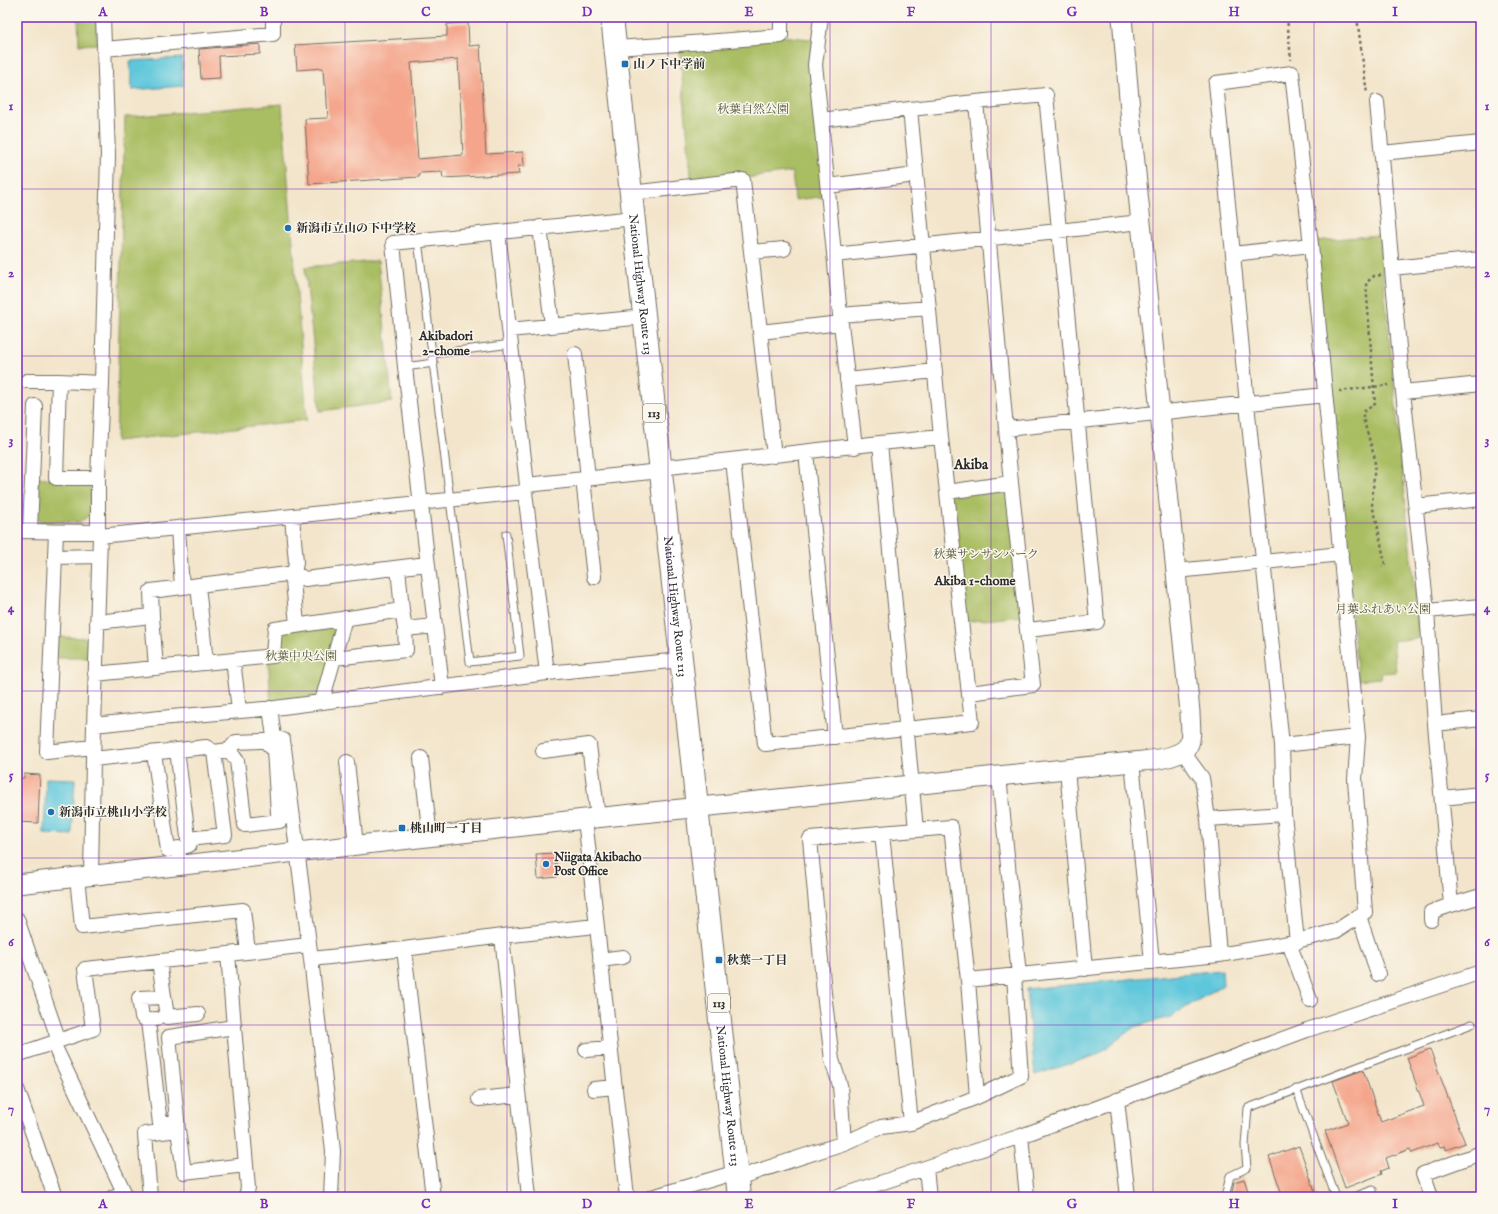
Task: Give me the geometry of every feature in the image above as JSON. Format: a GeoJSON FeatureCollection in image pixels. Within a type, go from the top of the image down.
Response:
{"type":"FeatureCollection","features":[{"type":"Feature","properties":{"kind":"highway","name":"National Highway Route 113"},"geometry":{"type":"LineString","coordinates":[[612,17],[738,1182]]}},
{"type":"Feature","properties":{"kind":"street"},"geometry":{"type":"LineString","coordinates":[[103,17],[108,154],[98,478],[99,556],[93,753],[82,927],[243,910],[248,952]]}},
{"type":"Feature","properties":{"kind":"street"},"geometry":{"type":"LineString","coordinates":[[104,50],[273,34],[273,17]]}},
{"type":"Feature","properties":{"kind":"street"},"geometry":{"type":"LineString","coordinates":[[615,48],[782,36],[781,17]]}},
{"type":"Feature","properties":{"kind":"street"},"geometry":{"type":"LineString","coordinates":[[821,17],[815,65],[854,446]]}},
{"type":"Feature","properties":{"kind":"street"},"geometry":{"type":"LineString","coordinates":[[154,753],[168,850],[297,852],[1132,762],[1175,756],[1183,752],[1190,742],[1190,712],[1122,17]]}},
{"type":"Feature","properties":{"kind":"street"},"geometry":{"type":"LineString","coordinates":[[968,980],[1220,955],[1293,943],[1336,931],[1365,912],[1355,780],[1358,737],[1311,245],[1292,73],[1216,83],[1282,745],[1284,814],[1293,943],[1310,1000]]}},
{"type":"Feature","properties":{"kind":"street"},"geometry":{"type":"LineString","coordinates":[[821,120],[1046,95],[1079,422],[1097,622],[1028,630]]}},
{"type":"Feature","properties":{"kind":"street"},"geometry":{"type":"LineString","coordinates":[[968,693],[1033,685],[1006,429],[976,102]]}},
{"type":"Feature","properties":{"kind":"street"},"geometry":{"type":"LineString","coordinates":[[1377,102],[1403,388],[1427,611],[1435,724],[1451,905]]}},
{"type":"Feature","properties":{"kind":"street"},"geometry":{"type":"LineString","coordinates":[[733,461],[765,744],[972,722],[941,436],[910,109]]}},
{"type":"Feature","properties":{"kind":"street"},"geometry":{"type":"LineString","coordinates":[[1382,153],[1481,143]]}},
{"type":"Feature","properties":{"kind":"street"},"geometry":{"type":"LineString","coordinates":[[828,186],[916,175]]}},
{"type":"Feature","properties":{"kind":"street"},"geometry":{"type":"LineString","coordinates":[[631,193],[743,180],[774,456]]}},
{"type":"Feature","properties":{"kind":"street"},"geometry":{"type":"LineString","coordinates":[[442,687],[404,367],[393,243],[634,218]]}},
{"type":"Feature","properties":{"kind":"street"},"geometry":{"type":"LineString","coordinates":[[834,255],[1141,222]]}},
{"type":"Feature","properties":{"kind":"street"},"geometry":{"type":"LineString","coordinates":[[540,227],[552,325]]}},
{"type":"Feature","properties":{"kind":"street"},"geometry":{"type":"LineString","coordinates":[[498,232],[548,673]]}},
{"type":"Feature","properties":{"kind":"street"},"geometry":{"type":"LineString","coordinates":[[1233,254],[1311,245]]}},
{"type":"Feature","properties":{"kind":"street"},"geometry":{"type":"LineString","coordinates":[[751,252],[784,249]]}},
{"type":"Feature","properties":{"kind":"street"},"geometry":{"type":"LineString","coordinates":[[1393,271],[1481,259]]}},
{"type":"Feature","properties":{"kind":"street"},"geometry":{"type":"LineString","coordinates":[[760,332],[840,319],[929,308]]}},
{"type":"Feature","properties":{"kind":"street"},"geometry":{"type":"LineString","coordinates":[[509,330],[644,317]]}},
{"type":"Feature","properties":{"kind":"street"},"geometry":{"type":"LineString","coordinates":[[575,354],[594,577]]}},
{"type":"Feature","properties":{"kind":"street"},"geometry":{"type":"LineString","coordinates":[[847,380],[935,372]]}},
{"type":"Feature","properties":{"kind":"street"},"geometry":{"type":"LineString","coordinates":[[27,381],[102,383]]}},
{"type":"Feature","properties":{"kind":"street"},"geometry":{"type":"LineString","coordinates":[[59,381],[56,478],[98,478]]}},
{"type":"Feature","properties":{"kind":"street"},"geometry":{"type":"LineString","coordinates":[[1403,388],[1481,384]]}},
{"type":"Feature","properties":{"kind":"street"},"geometry":{"type":"LineString","coordinates":[[1006,429],[1247,404],[1325,394]]}},
{"type":"Feature","properties":{"kind":"street"},"geometry":{"type":"LineString","coordinates":[[35,406],[23,531],[99,534],[178,529],[450,500],[526,489],[586,478],[941,436]]}},
{"type":"Feature","properties":{"kind":"street"},"geometry":{"type":"LineString","coordinates":[[880,443],[908,730],[916,830]]}},
{"type":"Feature","properties":{"kind":"street"},"geometry":{"type":"LineString","coordinates":[[806,452],[835,737]]}},
{"type":"Feature","properties":{"kind":"street"},"geometry":{"type":"LineString","coordinates":[[947,492],[1012,483]]}},
{"type":"Feature","properties":{"kind":"street"},"geometry":{"type":"LineString","coordinates":[[1416,506],[1481,499]]}},
{"type":"Feature","properties":{"kind":"street"},"geometry":{"type":"LineString","coordinates":[[292,517],[296,562],[293,581],[297,625]]}},
{"type":"Feature","properties":{"kind":"street"},"geometry":{"type":"LineString","coordinates":[[178,529],[182,587]]}},
{"type":"Feature","properties":{"kind":"street"},"geometry":{"type":"LineString","coordinates":[[56,532],[47,752],[154,753],[206,747],[214,752],[228,750],[236,742],[283,740]]}},
{"type":"Feature","properties":{"kind":"street"},"geometry":{"type":"LineString","coordinates":[[1177,572],[1341,554]]}},
{"type":"Feature","properties":{"kind":"street"},"geometry":{"type":"LineString","coordinates":[[55,557],[99,556]]}},
{"type":"Feature","properties":{"kind":"street"},"geometry":{"type":"LineString","coordinates":[[156,668],[151,591],[295,573],[305,579],[427,564]]}},
{"type":"Feature","properties":{"kind":"street"},"geometry":{"type":"LineString","coordinates":[[334,658],[406,650],[398,568]]}},
{"type":"Feature","properties":{"kind":"street"},"geometry":{"type":"LineString","coordinates":[[198,585],[206,663]]}},
{"type":"Feature","properties":{"kind":"street"},"geometry":{"type":"LineString","coordinates":[[1427,611],[1481,606]]}},
{"type":"Feature","properties":{"kind":"street"},"geometry":{"type":"LineString","coordinates":[[95,674],[273,656],[275,629],[402,610]]}},
{"type":"Feature","properties":{"kind":"street"},"geometry":{"type":"LineString","coordinates":[[97,622],[152,616]]}},
{"type":"Feature","properties":{"kind":"street"},"geometry":{"type":"LineString","coordinates":[[322,701],[345,618]]}},
{"type":"Feature","properties":{"kind":"street"},"geometry":{"type":"LineString","coordinates":[[404,629],[435,626]]}},
{"type":"Feature","properties":{"kind":"street"},"geometry":{"type":"LineString","coordinates":[[234,660],[239,710]]}},
{"type":"Feature","properties":{"kind":"street"},"geometry":{"type":"LineString","coordinates":[[94,725],[270,708],[548,673],[681,660]]}},
{"type":"Feature","properties":{"kind":"street"},"geometry":{"type":"LineString","coordinates":[[270,708],[274,737],[283,740]]}},
{"type":"Feature","properties":{"kind":"street"},"geometry":{"type":"LineString","coordinates":[[1435,724],[1481,719]]}},
{"type":"Feature","properties":{"kind":"street"},"geometry":{"type":"LineString","coordinates":[[1282,745],[1358,737]]}},
{"type":"Feature","properties":{"kind":"street"},"geometry":{"type":"LineString","coordinates":[[283,740],[311,959],[332,1151],[331,1197]]}},
{"type":"Feature","properties":{"kind":"street"},"geometry":{"type":"LineString","coordinates":[[228,750],[237,761],[245,825],[280,821],[278,813],[274,750],[265,741]]}},
{"type":"Feature","properties":{"kind":"street"},"geometry":{"type":"LineString","coordinates":[[542,751],[589,745],[596,926],[627,1197]]}},
{"type":"Feature","properties":{"kind":"street"},"geometry":{"type":"LineString","coordinates":[[177,750],[182,851]]}},
{"type":"Feature","properties":{"kind":"street"},"geometry":{"type":"LineString","coordinates":[[17,884],[84,877],[182,851],[225,835],[214,752]]}},
{"type":"Feature","properties":{"kind":"street"},"geometry":{"type":"LineString","coordinates":[[1183,752],[1202,778],[1208,819],[1220,955]]}},
{"type":"Feature","properties":{"kind":"street"},"geometry":{"type":"LineString","coordinates":[[421,758],[430,837]]}},
{"type":"Feature","properties":{"kind":"street"},"geometry":{"type":"LineString","coordinates":[[347,762],[356,845]]}},
{"type":"Feature","properties":{"kind":"street"},"geometry":{"type":"LineString","coordinates":[[1132,762],[1152,962]]}},
{"type":"Feature","properties":{"kind":"street"},"geometry":{"type":"LineString","coordinates":[[1067,768],[1085,969]]}},
{"type":"Feature","properties":{"kind":"street"},"geometry":{"type":"LineString","coordinates":[[652,1197],[738,1182],[844,1143],[881,1127],[912,1123],[977,1097],[1021,1076],[1016,975],[999,776]]}},
{"type":"Feature","properties":{"kind":"street"},"geometry":{"type":"LineString","coordinates":[[1442,798],[1481,794]]}},
{"type":"Feature","properties":{"kind":"street"},"geometry":{"type":"LineString","coordinates":[[278,813],[292,812]]}},
{"type":"Feature","properties":{"kind":"street"},"geometry":{"type":"LineString","coordinates":[[1208,819],[1284,814]]}},
{"type":"Feature","properties":{"kind":"street"},"geometry":{"type":"LineString","coordinates":[[844,1143],[840,1084],[832,1060],[824,993],[810,839],[951,827],[968,980],[977,1097]]}},
{"type":"Feature","properties":{"kind":"street"},"geometry":{"type":"LineString","coordinates":[[882,833],[912,1123]]}},
{"type":"Feature","properties":{"kind":"street"},"geometry":{"type":"LineString","coordinates":[[1431,920],[1431,912],[1481,896]]}},
{"type":"Feature","properties":{"kind":"street"},"geometry":{"type":"LineString","coordinates":[[1359,916],[1378,974]]}},
{"type":"Feature","properties":{"kind":"street"},"geometry":{"type":"LineString","coordinates":[[17,919],[56,1042],[124,1192],[113,1197]]}},
{"type":"Feature","properties":{"kind":"street"},"geometry":{"type":"LineString","coordinates":[[311,959],[596,926]]}},
{"type":"Feature","properties":{"kind":"street"},"geometry":{"type":"LineString","coordinates":[[502,936],[529,1197]]}},
{"type":"Feature","properties":{"kind":"street"},"geometry":{"type":"LineString","coordinates":[[17,1055],[92,1029],[85,969],[309,945]]}},
{"type":"Feature","properties":{"kind":"street"},"geometry":{"type":"LineString","coordinates":[[404,949],[433,1197]]}},
{"type":"Feature","properties":{"kind":"street"},"geometry":{"type":"LineString","coordinates":[[228,954],[248,1188],[246,1197]]}},
{"type":"Feature","properties":{"kind":"street"},"geometry":{"type":"LineString","coordinates":[[600,960],[623,956]]}},
{"type":"Feature","properties":{"kind":"street"},"geometry":{"type":"LineString","coordinates":[[159,961],[167,1017]]}},
{"type":"Feature","properties":{"kind":"street"},"geometry":{"type":"LineString","coordinates":[[838,1197],[1021,1136],[1307,1030],[1481,972]]}},
{"type":"Feature","properties":{"kind":"street"},"geometry":{"type":"LineString","coordinates":[[164,997],[139,998],[140,1015],[160,1124],[178,1126]]}},
{"type":"Feature","properties":{"kind":"street"},"geometry":{"type":"LineString","coordinates":[[140,1015],[167,1017],[198,1014]]}},
{"type":"Feature","properties":{"kind":"street"},"geometry":{"type":"LineString","coordinates":[[234,1027],[169,1037],[184,1172],[246,1165]]}},
{"type":"Feature","properties":{"kind":"street"},"geometry":{"type":"LineString","coordinates":[[586,1050],[610,1048]]}},
{"type":"Feature","properties":{"kind":"street"},"geometry":{"type":"LineString","coordinates":[[594,1089],[615,1087]]}},
{"type":"Feature","properties":{"kind":"street"},"geometry":{"type":"LineString","coordinates":[[17,1089],[21,1112],[55,1197]]}},
{"type":"Feature","properties":{"kind":"street"},"geometry":{"type":"LineString","coordinates":[[479,1099],[518,1095]]}},
{"type":"Feature","properties":{"kind":"street"},"geometry":{"type":"LineString","coordinates":[[1117,1100],[1128,1197]]}},
{"type":"Feature","properties":{"kind":"street"},"geometry":{"type":"LineString","coordinates":[[150,1197],[145,1134],[178,1126]]}},
{"type":"Feature","properties":{"kind":"street"},"geometry":{"type":"LineString","coordinates":[[1021,1136],[1027,1197]]}},
{"type":"Feature","properties":{"kind":"street"},"geometry":{"type":"LineString","coordinates":[[1431,1197],[1423,1174],[1481,1153]]}},
{"type":"Feature","properties":{"kind":"street"},"geometry":{"type":"LineString","coordinates":[[926,1168],[929,1197]]}},
{"type":"Feature","properties":{"kind":"lane"},"geometry":{"type":"LineString","coordinates":[[521,18],[533,17]]}},
{"type":"Feature","properties":{"kind":"lane"},"geometry":{"type":"LineString","coordinates":[[418,240],[470,662],[520,656],[506,534]]}},
{"type":"Feature","properties":{"kind":"lane"},"geometry":{"type":"LineString","coordinates":[[433,354],[511,344]]}},
{"type":"Feature","properties":{"kind":"lane"},"geometry":{"type":"LineString","coordinates":[[404,367],[434,363]]}},
{"type":"Feature","properties":{"kind":"lane"},"geometry":{"type":"LineString","coordinates":[[1225,1197],[1230,1176],[1247,1168],[1245,1145],[1248,1108],[1472,1024]]}},
{"type":"Feature","properties":{"kind":"lane"},"geometry":{"type":"LineString","coordinates":[[1296,1089],[1336,1197]]}},
{"type":"Feature","properties":{"kind":"lane"},"geometry":{"type":"LineString","coordinates":[[1353,1197],[1373,1190]]}},
{"type":"Feature","properties":{"kind":"path"},"geometry":{"type":"LineString","coordinates":[[1287,17],[1292,73]]}},
{"type":"Feature","properties":{"kind":"path"},"geometry":{"type":"LineString","coordinates":[[1357,17],[1368,103],[1377,102]]}},
{"type":"Feature","properties":{"kind":"path"},"geometry":{"type":"LineString","coordinates":[[1382,566],[1385,564],[1376,518],[1372,506],[1374,459],[1363,418],[1363,412],[1375,404],[1366,283],[1374,276],[1393,271]]}},
{"type":"Feature","properties":{"kind":"path"},"geometry":{"type":"LineString","coordinates":[[1325,394],[1374,387],[1403,388]]}},
{"type":"Feature","properties":{"kind":"green space"},"geometry":{"type":"Polygon","coordinates":[[[78,17],[97,17],[97,44],[79,45],[78,17]]]}},
{"type":"Feature","properties":{"kind":"green space","name":"秋葉自然公園"},"geometry":{"type":"Polygon","coordinates":[[[781,36],[819,40],[829,196],[795,200],[792,172],[692,185],[679,44],[781,36]]]}},
{"type":"Feature","properties":{"kind":"green space"},"geometry":{"type":"Polygon","coordinates":[[[282,104],[307,420],[116,441],[125,117],[282,104]]]}},
{"type":"Feature","properties":{"kind":"green space","name":"月葉ふれあい公園"},"geometry":{"type":"Polygon","coordinates":[[[1379,235],[1419,638],[1393,641],[1396,672],[1380,673],[1381,678],[1358,680],[1315,241],[1379,235]]]}},
{"type":"Feature","properties":{"kind":"green space"},"geometry":{"type":"Polygon","coordinates":[[[378,261],[392,402],[320,411],[305,267],[378,261]]]}},
{"type":"Feature","properties":{"kind":"green space"},"geometry":{"type":"Polygon","coordinates":[[[35,478],[91,479],[90,514],[81,522],[39,522],[34,513],[35,478]]]}},
{"type":"Feature","properties":{"kind":"green space","name":"秋葉サンサンパーク"},"geometry":{"type":"Polygon","coordinates":[[[1011,483],[1026,616],[961,622],[947,492],[1011,483]]]}},
{"type":"Feature","properties":{"kind":"green space","name":"秋葉中央公園"},"geometry":{"type":"Polygon","coordinates":[[[343,620],[321,699],[271,706],[268,653],[274,629],[343,620]]]}},
{"type":"Feature","properties":{"kind":"green space"},"geometry":{"type":"Polygon","coordinates":[[[53,637],[96,638],[95,658],[52,658],[53,637]]]}},
{"type":"Feature","properties":{"kind":"water"},"geometry":{"type":"Polygon","coordinates":[[[182,58],[183,86],[132,90],[130,61],[182,58]]]}},
{"type":"Feature","properties":{"kind":"water"},"geometry":{"type":"Polygon","coordinates":[[[46,778],[75,779],[72,835],[44,834],[46,778]]]}},
{"type":"Feature","properties":{"kind":"water"},"geometry":{"type":"Polygon","coordinates":[[[1222,970],[1223,985],[1170,1017],[1134,1027],[1097,1055],[1035,1075],[1026,989],[1222,970]]]}},
{"type":"Feature","properties":{"kind":"building"},"geometry":{"type":"Polygon","coordinates":[[[468,23],[469,46],[480,45],[486,154],[523,152],[524,166],[518,166],[519,174],[443,178],[442,172],[419,173],[419,177],[309,184],[305,119],[328,118],[326,85],[324,85],[323,68],[297,70],[295,45],[447,36],[447,24],[468,23]],[[458,59],[411,63],[418,159],[463,155],[458,59]]]}},
{"type":"Feature","properties":{"kind":"building"},"geometry":{"type":"Polygon","coordinates":[[[260,44],[260,54],[219,56],[220,78],[201,79],[199,49],[260,44]]]}},
{"type":"Feature","properties":{"kind":"building"},"geometry":{"type":"Polygon","coordinates":[[[24,774],[40,775],[38,823],[17,822],[18,778],[24,778],[24,774]]]}},
{"type":"Feature","properties":{"kind":"building"},"geometry":{"type":"Polygon","coordinates":[[[555,853],[557,877],[538,879],[536,854],[555,853]]]}},
{"type":"Feature","properties":{"kind":"building"},"geometry":{"type":"Polygon","coordinates":[[[1430,1049],[1465,1143],[1446,1150],[1444,1146],[1440,1147],[1438,1143],[1412,1153],[1410,1149],[1386,1158],[1389,1168],[1381,1171],[1382,1174],[1345,1188],[1325,1131],[1348,1123],[1333,1081],[1363,1070],[1381,1122],[1424,1106],[1407,1058],[1430,1049]]]}},
{"type":"Feature","properties":{"kind":"building"},"geometry":{"type":"Polygon","coordinates":[[[1299,1146],[1317,1197],[1283,1197],[1269,1157],[1299,1146]]]}},
{"type":"Feature","properties":{"kind":"building"},"geometry":{"type":"Polygon","coordinates":[[[1244,1179],[1250,1197],[1231,1197],[1234,1182],[1244,1179]]]}},
{"type":"Feature","properties":{"kind":"place","name":"山ノ下中学前"},"geometry":{"type":"Point","coordinates":[625,64]}},
{"type":"Feature","properties":{"kind":"place","name":"新潟市立山の下中学校"},"geometry":{"type":"Point","coordinates":[288,228]}},
{"type":"Feature","properties":{"kind":"place","name":"新潟市立桃山小学校"},"geometry":{"type":"Point","coordinates":[51,812]}},
{"type":"Feature","properties":{"kind":"place","name":"桃山町一丁目"},"geometry":{"type":"Point","coordinates":[402,828]}},
{"type":"Feature","properties":{"kind":"place","name":"Niigata Akibacho Post Office"},"geometry":{"type":"Point","coordinates":[546,864]}},
{"type":"Feature","properties":{"kind":"place","name":"秋葉一丁目"},"geometry":{"type":"Point","coordinates":[719,960]}},
{"type":"Feature","properties":{"kind":"district","name":"Akibadori 2-chome"},"geometry":{"type":"Point","coordinates":[446,342]}},
{"type":"Feature","properties":{"kind":"district","name":"Akiba"},"geometry":{"type":"Point","coordinates":[971,464]}},
{"type":"Feature","properties":{"kind":"district","name":"Akiba 1-chome"},"geometry":{"type":"Point","coordinates":[975,580]}}]}
